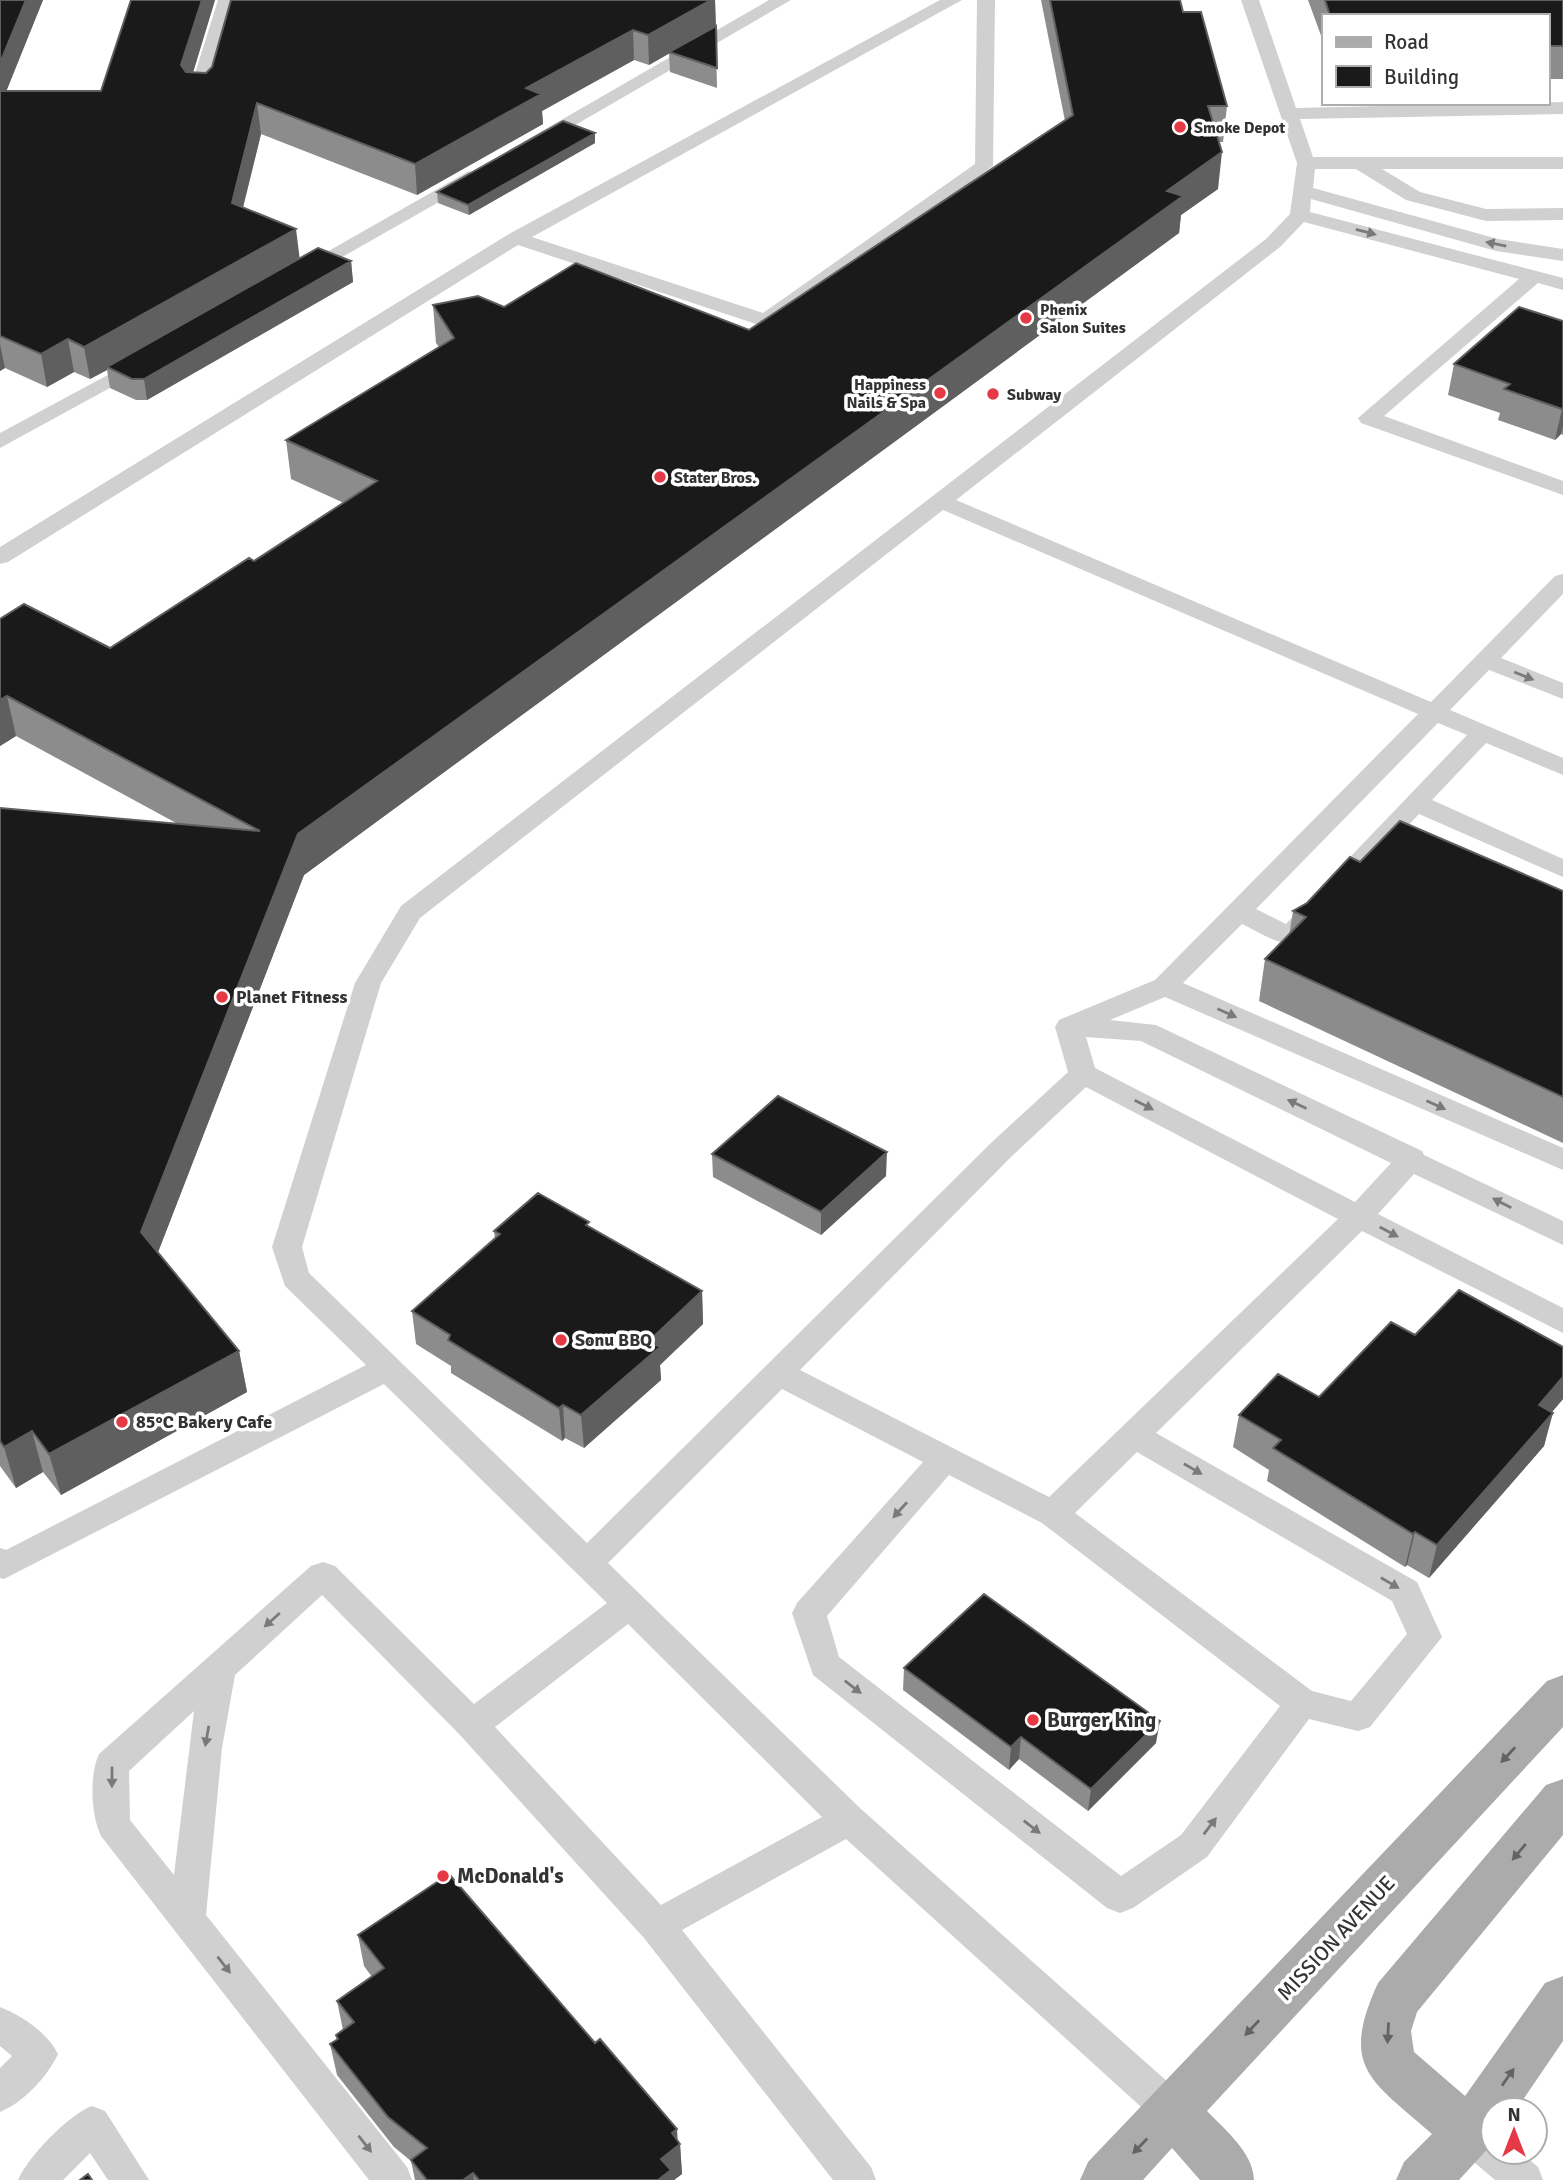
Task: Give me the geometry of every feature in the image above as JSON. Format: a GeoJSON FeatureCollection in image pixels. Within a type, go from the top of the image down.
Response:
{"type":"FeatureCollection","features":[{"type":"Feature","properties":{"kind":"main road","name":"MISSION AVENUE"},"geometry":{"type":"LineString","coordinates":[[1107,2180],[1560,1710]]}},
{"type":"Feature","properties":{"kind":"main road"},"geometry":{"type":"LineString","coordinates":[[1469,2133],[1390,2064],[1385,2031],[1396,1999],[1563,1800]]}},
{"type":"Feature","properties":{"kind":"main road"},"geometry":{"type":"LineString","coordinates":[[1423,2180],[1469,2133],[1563,1999]]}},
{"type":"Feature","properties":{"kind":"main road"},"geometry":{"type":"LineString","coordinates":[[1174,2112],[1227,2171],[1227,2180]]}},
{"type":"Feature","properties":{"kind":"street"},"geometry":{"type":"LineString","coordinates":[[201,96],[230,0]]}},
{"type":"Feature","properties":{"kind":"lane"},"geometry":{"type":"LineString","coordinates":[[517,150],[782,0]]}},
{"type":"Feature","properties":{"kind":"lane"},"geometry":{"type":"LineString","coordinates":[[0,557],[516,238],[953,0]]}},
{"type":"Feature","properties":{"kind":"lane"},"geometry":{"type":"LineString","coordinates":[[516,238],[766,321],[984,166],[986,0]]}},
{"type":"Feature","properties":{"kind":"lane"},"geometry":{"type":"LineString","coordinates":[[1174,2112],[849,1820],[296,1278],[287,1247],[368,983],[410,912],[1284,234],[1301,203],[1306,163],[1250,0]]}},
{"type":"Feature","properties":{"kind":"lane"},"geometry":{"type":"LineString","coordinates":[[1289,114],[1563,108]]}},
{"type":"Feature","properties":{"kind":"lane"},"geometry":{"type":"LineString","coordinates":[[1306,163],[1563,163]]}},
{"type":"Feature","properties":{"kind":"lane"},"geometry":{"type":"LineString","coordinates":[[1360,163],[1413,196],[1486,215],[1563,214]]}},
{"type":"Feature","properties":{"kind":"lane"},"geometry":{"type":"LineString","coordinates":[[277,286],[481,170]]}},
{"type":"Feature","properties":{"kind":"lane"},"geometry":{"type":"LineString","coordinates":[[1301,203],[1496,245],[1563,255]]}},
{"type":"Feature","properties":{"kind":"lane"},"geometry":{"type":"LineString","coordinates":[[1301,203],[1532,278],[1563,284]]}},
{"type":"Feature","properties":{"kind":"lane"},"geometry":{"type":"LineString","coordinates":[[1532,278],[1369,418],[1563,488]]}},
{"type":"Feature","properties":{"kind":"lane"},"geometry":{"type":"LineString","coordinates":[[1486,318],[1512,326]]}},
{"type":"Feature","properties":{"kind":"lane"},"geometry":{"type":"LineString","coordinates":[[0,442],[156,354]]}},
{"type":"Feature","properties":{"kind":"lane"},"geometry":{"type":"LineString","coordinates":[[940,501],[1563,767]]}},
{"type":"Feature","properties":{"kind":"lane"},"geometry":{"type":"LineString","coordinates":[[1069,1027],[1165,986],[1563,581]]}},
{"type":"Feature","properties":{"kind":"lane"},"geometry":{"type":"LineString","coordinates":[[1484,660],[1563,692]]}},
{"type":"Feature","properties":{"kind":"lane"},"geometry":{"type":"LineString","coordinates":[[1237,911],[1289,936],[1482,733]]}},
{"type":"Feature","properties":{"kind":"lane"},"geometry":{"type":"LineString","coordinates":[[1414,803],[1563,869]]}},
{"type":"Feature","properties":{"kind":"lane"},"geometry":{"type":"LineString","coordinates":[[1165,986],[1563,1160]]}},
{"type":"Feature","properties":{"kind":"lane"},"geometry":{"type":"LineString","coordinates":[[1069,1027],[1083,1074],[1563,1322]]}},
{"type":"Feature","properties":{"kind":"lane"},"geometry":{"type":"LineString","coordinates":[[1069,1027],[1146,1031],[1412,1158],[1563,1234]]}},
{"type":"Feature","properties":{"kind":"lane"},"geometry":{"type":"LineString","coordinates":[[587,1564],[1002,1149],[1083,1074]]}},
{"type":"Feature","properties":{"kind":"lane"},"geometry":{"type":"LineString","coordinates":[[1053,1514],[1359,1216],[1412,1158]]}},
{"type":"Feature","properties":{"kind":"lane"},"geometry":{"type":"LineString","coordinates":[[0,1561],[4,1566],[388,1368]]}},
{"type":"Feature","properties":{"kind":"lane"},"geometry":{"type":"LineString","coordinates":[[778,1373],[1053,1514],[1302,1703],[1358,1717],[1425,1637],[1405,1592],[1134,1435]]}},
{"type":"Feature","properties":{"kind":"lane"},"geometry":{"type":"LineString","coordinates":[[945,1459],[809,1613],[825,1665],[1120,1897],[1195,1846],[1302,1703]]}},
{"type":"Feature","properties":{"kind":"lane"},"geometry":{"type":"LineString","coordinates":[[393,2180],[113,1825],[111,1765],[323,1575],[472,1725],[657,1926],[857,2180]]}},
{"type":"Feature","properties":{"kind":"lane"},"geometry":{"type":"LineString","coordinates":[[472,1725],[629,1605]]}},
{"type":"Feature","properties":{"kind":"lane"},"geometry":{"type":"LineString","coordinates":[[187,1919],[205,1748],[219,1669]]}},
{"type":"Feature","properties":{"kind":"lane"},"geometry":{"type":"LineString","coordinates":[[657,1926],[849,1820]]}},
{"type":"Feature","properties":{"kind":"lane"},"geometry":{"type":"LineString","coordinates":[[0,2024],[39,2054],[0,2094]]}},
{"type":"Feature","properties":{"kind":"lane"},"geometry":{"type":"LineString","coordinates":[[37,2180],[92,2124],[130,2180]]}},
{"type":"Feature","properties":{"kind":"lane"},"geometry":{"type":"LineString","coordinates":[[1469,2133],[1524,2180]]}},
{"type":"Feature","properties":{"kind":"building"},"geometry":{"type":"Polygon","coordinates":[[[0,0],[26,0],[0,63],[0,0]]]}},
{"type":"Feature","properties":{"kind":"building"},"geometry":{"type":"Polygon","coordinates":[[[131,0],[202,0],[181,65],[186,72],[206,73],[212,67],[231,0],[711,0],[648,35],[633,30],[526,88],[541,94],[415,164],[257,103],[232,203],[296,229],[84,347],[68,339],[41,354],[0,336],[0,91],[101,91],[131,0]]]}},
{"type":"Feature","properties":{"kind":"building"},"geometry":{"type":"Polygon","coordinates":[[[1050,0],[1180,0],[1183,12],[1201,12],[1227,106],[1208,106],[1222,152],[1167,191],[1183,196],[298,834],[141,1232],[239,1351],[49,1454],[32,1431],[4,1447],[0,1441],[0,808],[260,831],[7,696],[0,700],[0,619],[24,604],[110,648],[249,558],[254,561],[377,481],[286,440],[454,338],[433,305],[478,296],[504,307],[576,263],[749,330],[1073,115],[1050,0]]]}},
{"type":"Feature","properties":{"kind":"building"},"geometry":{"type":"Polygon","coordinates":[[[1325,0],[1563,0],[1563,46],[1549,46],[1549,14],[1329,14],[1325,0]]]}},
{"type":"Feature","properties":{"kind":"building"},"geometry":{"type":"Polygon","coordinates":[[[716,26],[717,68],[669,52],[716,26]]]}},
{"type":"Feature","properties":{"kind":"building"},"geometry":{"type":"Polygon","coordinates":[[[563,121],[595,133],[468,205],[437,192],[563,121]]]}},
{"type":"Feature","properties":{"kind":"building"},"geometry":{"type":"Polygon","coordinates":[[[318,248],[351,261],[144,379],[132,379],[107,367],[318,248]]]}},
{"type":"Feature","properties":{"kind":"building"},"geometry":{"type":"Polygon","coordinates":[[[1519,307],[1563,321],[1562,409],[1504,389],[1510,384],[1454,364],[1519,307]]]}},
{"type":"Feature","properties":{"kind":"building"},"geometry":{"type":"Polygon","coordinates":[[[1400,821],[1563,891],[1563,1097],[1265,959],[1306,917],[1293,911],[1307,903],[1350,857],[1360,862],[1400,821]]]}},
{"type":"Feature","properties":{"kind":"building"},"geometry":{"type":"Polygon","coordinates":[[[778,1096],[887,1152],[821,1212],[712,1154],[778,1096]]]}},
{"type":"Feature","properties":{"kind":"building"},"geometry":{"type":"Polygon","coordinates":[[[538,1193],[589,1222],[586,1225],[702,1291],[649,1341],[660,1347],[581,1415],[563,1405],[559,1408],[448,1340],[450,1335],[412,1311],[500,1234],[494,1231],[538,1193]]]}},
{"type":"Feature","properties":{"kind":"building"},"geometry":{"type":"Polygon","coordinates":[[[1459,1290],[1563,1347],[1563,1377],[1539,1405],[1553,1413],[1437,1545],[1415,1532],[1413,1534],[1273,1448],[1281,1440],[1239,1415],[1278,1374],[1319,1397],[1391,1322],[1415,1335],[1459,1290]]]}},
{"type":"Feature","properties":{"kind":"building","name":"Burger King"},"geometry":{"type":"Polygon","coordinates":[[[984,1594],[1160,1721],[1091,1789],[1021,1737],[1011,1747],[904,1668],[984,1594]]]}},
{"type":"Feature","properties":{"kind":"building"},"geometry":{"type":"Polygon","coordinates":[[[449,1874],[595,2043],[600,2039],[677,2129],[672,2133],[680,2144],[661,2159],[671,2170],[658,2180],[479,2180],[473,2173],[463,2180],[427,2180],[411,2160],[427,2148],[388,2117],[330,2044],[338,2039],[336,2035],[354,2022],[337,2001],[384,1968],[358,1935],[449,1874]]]}},
{"type":"Feature","properties":{"kind":"building"},"geometry":{"type":"Polygon","coordinates":[[[88,2174],[92,2180],[80,2180],[88,2174]]]}},
{"type":"Feature","properties":{"kind":"place","name":"Smoke Depot"},"geometry":{"type":"Point","coordinates":[1180,127]}},
{"type":"Feature","properties":{"kind":"place","name":"Phenix Salon Suites"},"geometry":{"type":"Point","coordinates":[1026,318]}},
{"type":"Feature","properties":{"kind":"place","name":"Happiness Nails & Spa"},"geometry":{"type":"Point","coordinates":[940,393]}},
{"type":"Feature","properties":{"kind":"place","name":"Subway"},"geometry":{"type":"Point","coordinates":[993,394]}},
{"type":"Feature","properties":{"kind":"place","name":"Stater Bros."},"geometry":{"type":"Point","coordinates":[660,477]}},
{"type":"Feature","properties":{"kind":"place","name":"Planet Fitness"},"geometry":{"type":"Point","coordinates":[222,997]}},
{"type":"Feature","properties":{"kind":"place","name":"Sonu BBQ"},"geometry":{"type":"Point","coordinates":[561,1340]}},
{"type":"Feature","properties":{"kind":"place","name":"85°C Bakery Cafe"},"geometry":{"type":"Point","coordinates":[122,1422]}},
{"type":"Feature","properties":{"kind":"place","name":"Burger King"},"geometry":{"type":"Point","coordinates":[1033,1720]}},
{"type":"Feature","properties":{"kind":"place","name":"McDonald's"},"geometry":{"type":"Point","coordinates":[443,1876]}}]}
